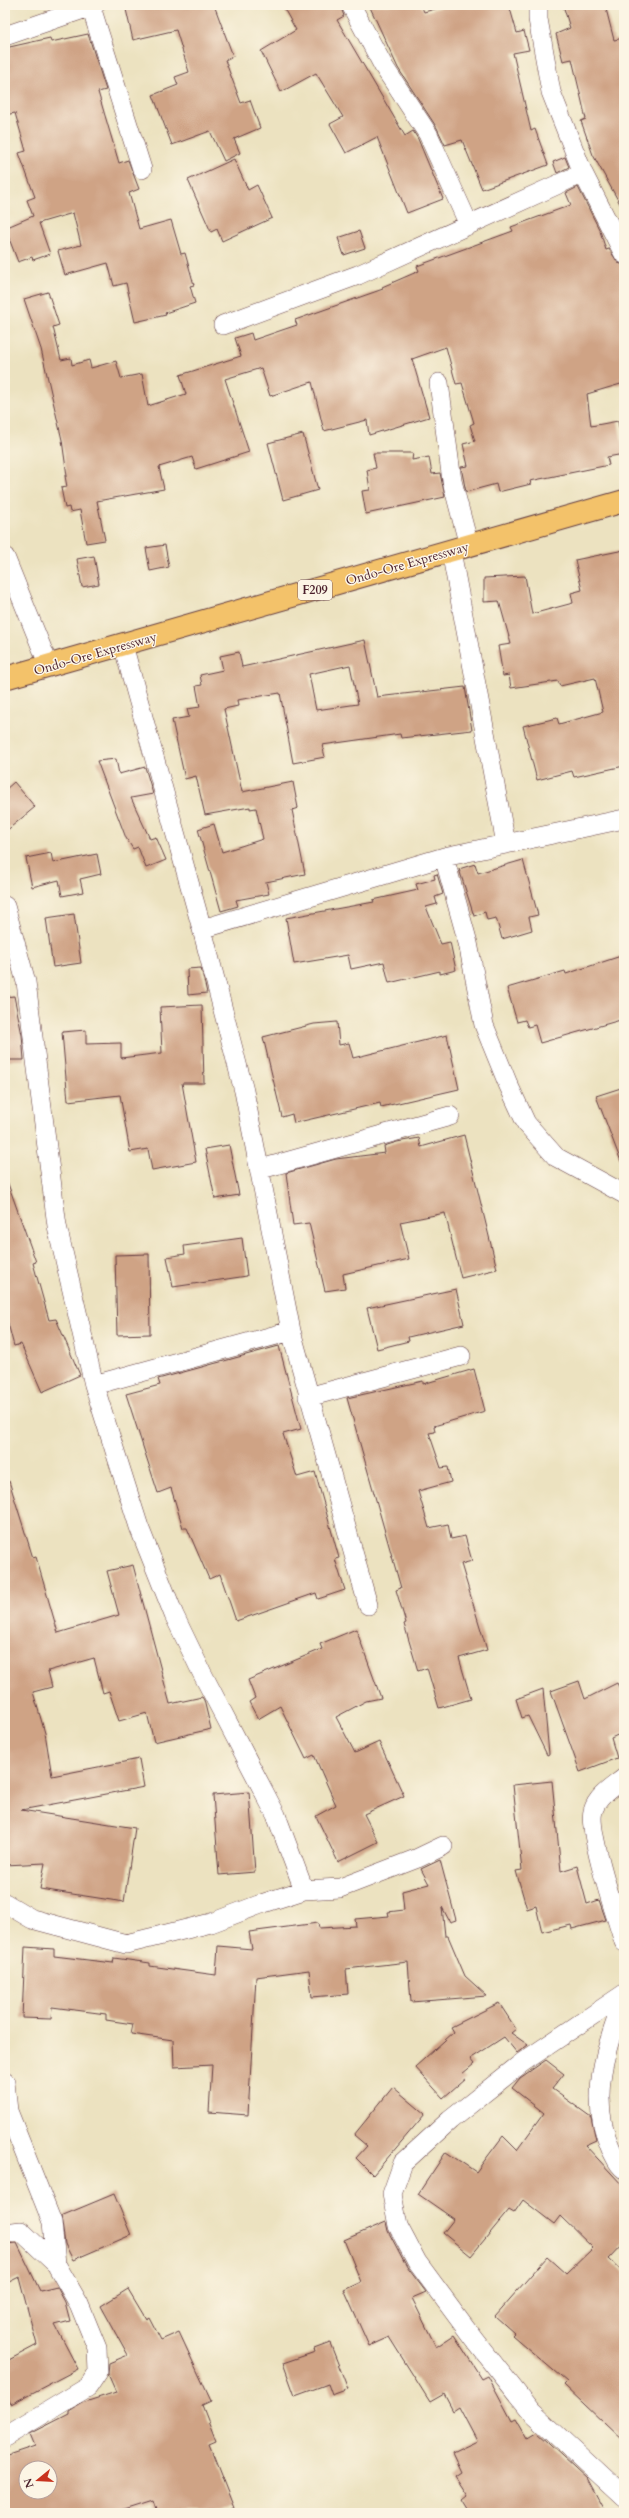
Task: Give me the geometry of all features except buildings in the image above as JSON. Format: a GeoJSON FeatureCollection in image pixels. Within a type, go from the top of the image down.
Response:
{"type":"FeatureCollection","features":[{"type":"Feature","properties":{"kind":"main road","name":"Ondo-Ore Expressway"},"geometry":{"type":"LineString","coordinates":[[5,678],[624,501]]}},
{"type":"Feature","properties":{"kind":"street"},"geometry":{"type":"LineString","coordinates":[[351,5],[384,67],[428,134],[469,225]]}},
{"type":"Feature","properties":{"kind":"street"},"geometry":{"type":"LineString","coordinates":[[538,5],[538,19],[551,92],[583,173],[624,254]]}},
{"type":"Feature","properties":{"kind":"street"},"geometry":{"type":"LineString","coordinates":[[5,36],[93,6],[142,169]]}},
{"type":"Feature","properties":{"kind":"street"},"geometry":{"type":"LineString","coordinates":[[223,325],[358,275],[583,173]]}},
{"type":"Feature","properties":{"kind":"street"},"geometry":{"type":"LineString","coordinates":[[440,383],[460,548],[506,844]]}},
{"type":"Feature","properties":{"kind":"street"},"geometry":{"type":"LineString","coordinates":[[5,557],[49,666]]}},
{"type":"Feature","properties":{"kind":"street"},"geometry":{"type":"LineString","coordinates":[[122,645],[202,929],[244,1090],[261,1169],[291,1331],[308,1397],[368,1604]]}},
{"type":"Feature","properties":{"kind":"street"},"geometry":{"type":"LineString","coordinates":[[202,929],[444,858],[624,820]]}},
{"type":"Feature","properties":{"kind":"street"},"geometry":{"type":"LineString","coordinates":[[444,858],[468,943],[484,1025],[526,1123],[556,1157],[624,1194]]}},
{"type":"Feature","properties":{"kind":"street"},"geometry":{"type":"LineString","coordinates":[[5,906],[26,982],[56,1226],[94,1385],[138,1526],[174,1615],[276,1815],[304,1890]]}},
{"type":"Feature","properties":{"kind":"street"},"geometry":{"type":"LineString","coordinates":[[261,1169],[450,1116]]}},
{"type":"Feature","properties":{"kind":"street"},"geometry":{"type":"LineString","coordinates":[[94,1385],[291,1331]]}},
{"type":"Feature","properties":{"kind":"street"},"geometry":{"type":"LineString","coordinates":[[308,1397],[461,1356]]}},
{"type":"Feature","properties":{"kind":"street"},"geometry":{"type":"LineString","coordinates":[[624,1778],[603,1795],[593,1811],[594,1834],[624,1942]]}},
{"type":"Feature","properties":{"kind":"street"},"geometry":{"type":"LineString","coordinates":[[5,1904],[32,1919],[126,1944],[211,1923],[304,1890],[340,1888],[418,1858],[443,1846]]}},
{"type":"Feature","properties":{"kind":"street"},"geometry":{"type":"LineString","coordinates":[[624,1994],[522,2062],[450,2120],[403,2163],[392,2194],[398,2226],[417,2262],[474,2339],[531,2411],[624,2497]]}},
{"type":"Feature","properties":{"kind":"street"},"geometry":{"type":"LineString","coordinates":[[624,2000],[606,2045],[599,2104],[606,2138],[619,2165],[624,2169]]}},
{"type":"Feature","properties":{"kind":"street"},"geometry":{"type":"LineString","coordinates":[[5,2082],[8,2111],[52,2222],[56,2264]]}},
{"type":"Feature","properties":{"kind":"street"},"geometry":{"type":"LineString","coordinates":[[5,2233],[21,2231],[56,2264],[80,2304],[97,2348],[98,2372],[88,2387],[5,2437]]}}]}
